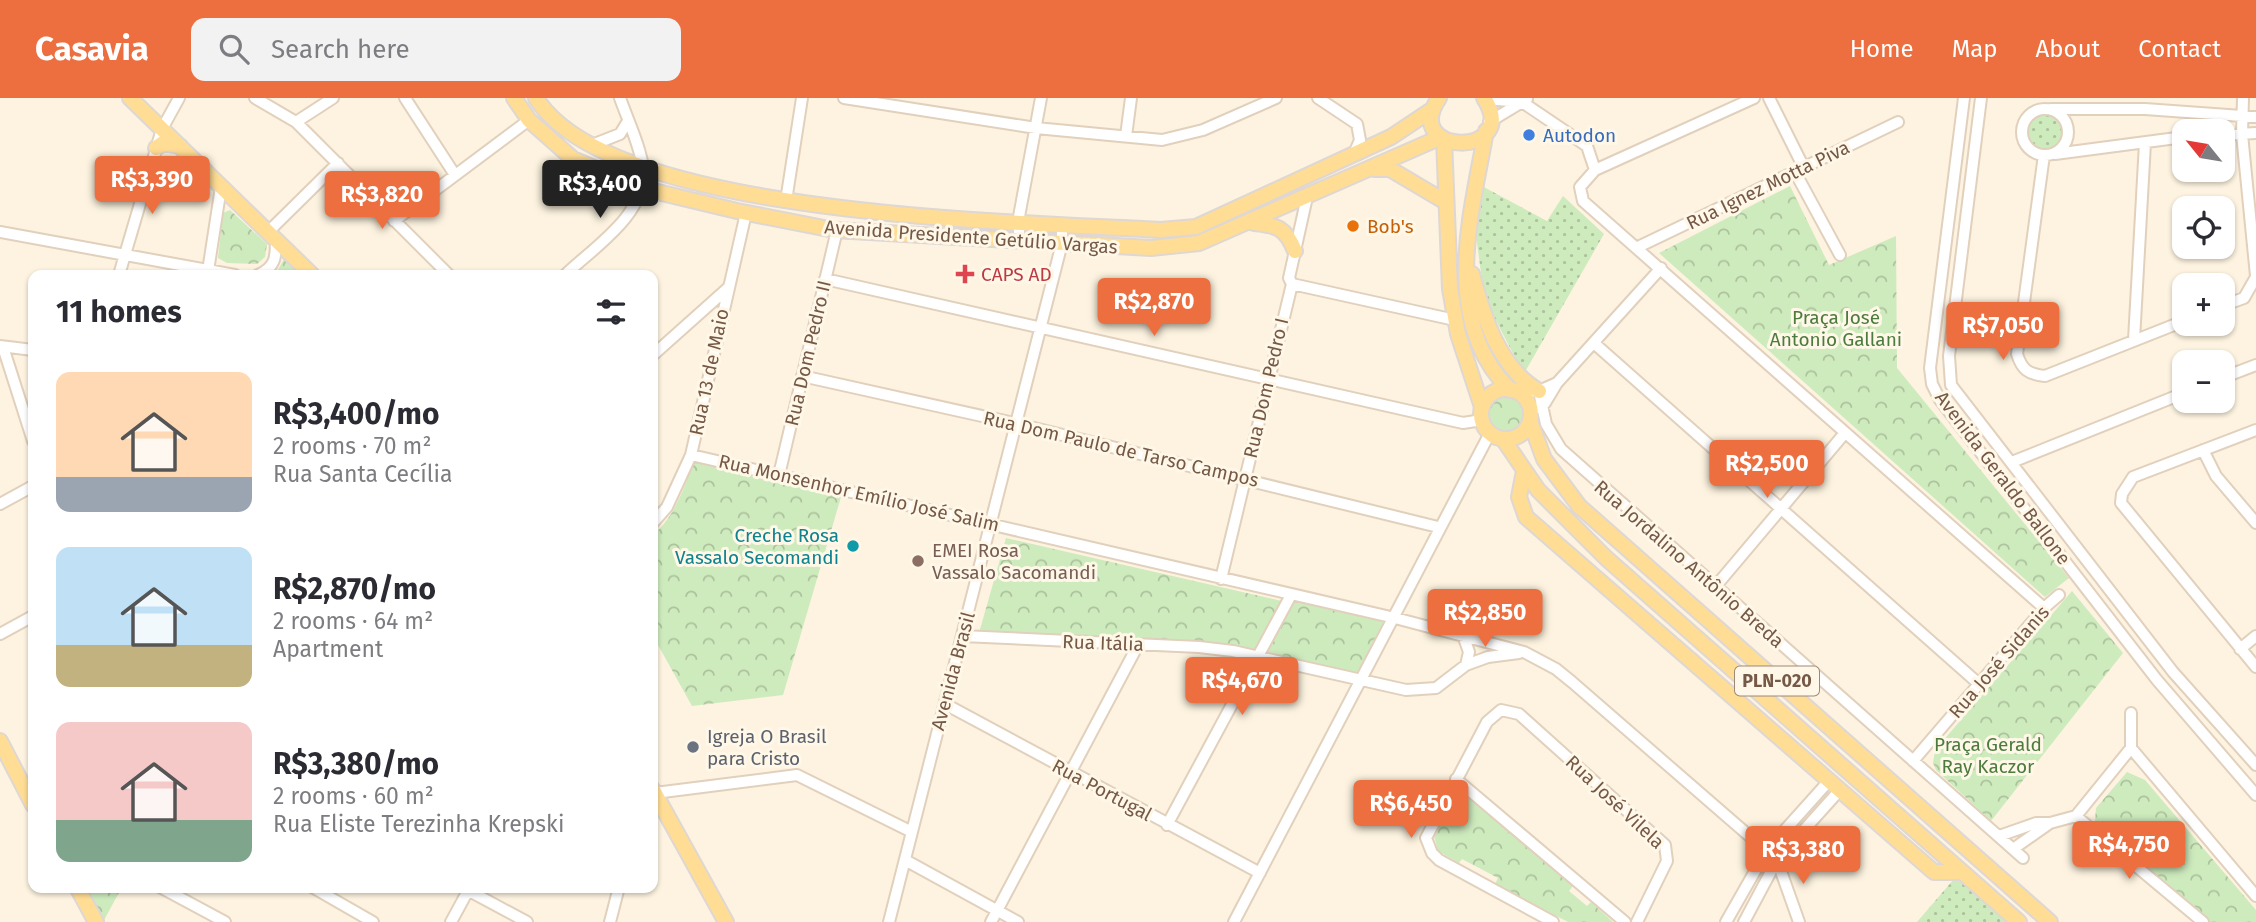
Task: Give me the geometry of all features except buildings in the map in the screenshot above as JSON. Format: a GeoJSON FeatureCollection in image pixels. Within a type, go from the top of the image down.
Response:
{"type":"FeatureCollection","features":[{"type":"Feature","properties":{"kind":"main road"},"geometry":{"type":"LineString","coordinates":[[130,98],[307,270]]}},
{"type":"Feature","properties":{"kind":"main road","name":"Avenida Presidente Getúlio Vargas"},"geometry":{"type":"LineString","coordinates":[[514,98],[529,120],[573,159],[641,188],[746,213],[837,230],[1151,248],[1199,243],[1442,138]]}},
{"type":"Feature","properties":{"kind":"main road","name":"Avenida Presidente Getúlio Vargas"},"geometry":{"type":"LineString","coordinates":[[536,98],[562,127],[588,145],[643,169],[792,202],[1018,222],[1154,229],[1196,227],[1406,129],[1436,104]]}},
{"type":"Feature","properties":{"kind":"main road"},"geometry":{"type":"LineString","coordinates":[[1436,104],[1433,119],[1442,138],[1462,145],[1480,138],[1488,127],[1484,99]]}},
{"type":"Feature","properties":{"kind":"main road","name":"PLN-020"},"geometry":{"type":"LineString","coordinates":[[1488,127],[1466,250],[1467,292],[1480,349],[1493,370],[1528,403],[1534,413],[1544,459],[1579,506],[2050,922]]}},
{"type":"Feature","properties":{"kind":"main road","name":"PLN-020"},"geometry":{"type":"LineString","coordinates":[[1442,138],[1447,266],[1455,320],[1489,425],[1560,514],[1605,558],[2019,922]]}},
{"type":"Feature","properties":{"kind":"main road"},"geometry":{"type":"LineString","coordinates":[[156,148],[163,144],[180,146]]}},
{"type":"Feature","properties":{"kind":"main road"},"geometry":{"type":"LineString","coordinates":[[1322,169],[1329,188]]}},
{"type":"Feature","properties":{"kind":"main road"},"geometry":{"type":"LineString","coordinates":[[1307,197],[1322,169]]}},
{"type":"Feature","properties":{"kind":"main road"},"geometry":{"type":"LineString","coordinates":[[1370,169],[1390,169],[1444,201]]}},
{"type":"Feature","properties":{"kind":"main road"},"geometry":{"type":"LineString","coordinates":[[781,221],[792,202]]}},
{"type":"Feature","properties":{"kind":"main road"},"geometry":{"type":"LineString","coordinates":[[792,202],[804,225]]}},
{"type":"Feature","properties":{"kind":"main road"},"geometry":{"type":"LineString","coordinates":[[920,234],[921,214]]}},
{"type":"Feature","properties":{"kind":"main road"},"geometry":{"type":"LineString","coordinates":[[1249,223],[1278,226],[1287,233],[1295,251]]}},
{"type":"Feature","properties":{"kind":"main road"},"geometry":{"type":"LineString","coordinates":[[1151,248],[1154,229]]}},
{"type":"Feature","properties":{"kind":"main road"},"geometry":{"type":"LineString","coordinates":[[1466,250],[1483,313],[1503,356],[1521,379],[1539,391]]}},
{"type":"Feature","properties":{"kind":"main road"},"geometry":{"type":"LineString","coordinates":[[1513,391],[1493,393],[1489,425],[1523,433],[1534,413]]}},
{"type":"Feature","properties":{"kind":"main road"},"geometry":{"type":"LineString","coordinates":[[1524,471],[1519,497],[1526,517],[1934,872],[1961,872]]}},
{"type":"Feature","properties":{"kind":"main road"},"geometry":{"type":"LineString","coordinates":[[0,741],[28,795]]}},
{"type":"Feature","properties":{"kind":"main road"},"geometry":{"type":"LineString","coordinates":[[658,799],[726,922]]}},
{"type":"Feature","properties":{"kind":"main road"},"geometry":{"type":"LineString","coordinates":[[80,893],[96,922]]}},
{"type":"Feature","properties":{"kind":"street"},"geometry":{"type":"LineString","coordinates":[[120,270],[162,129],[179,98]]}},
{"type":"Feature","properties":{"kind":"street"},"geometry":{"type":"LineString","coordinates":[[255,98],[296,122],[444,270]]}},
{"type":"Feature","properties":{"kind":"street"},"geometry":{"type":"LineString","coordinates":[[296,122],[333,98]]}},
{"type":"Feature","properties":{"kind":"street"},"geometry":{"type":"LineString","coordinates":[[405,98],[455,175]]}},
{"type":"Feature","properties":{"kind":"street"},"geometry":{"type":"LineString","coordinates":[[575,270],[627,216],[641,188],[643,169],[620,98]]}},
{"type":"Feature","properties":{"kind":"street"},"geometry":{"type":"LineString","coordinates":[[792,202],[802,98]]}},
{"type":"Feature","properties":{"kind":"street"},"geometry":{"type":"LineString","coordinates":[[844,98],[1036,128],[1162,140],[1193,132],[1276,98]]}},
{"type":"Feature","properties":{"kind":"street"},"geometry":{"type":"LineString","coordinates":[[1020,241],[1018,222],[1041,98]]}},
{"type":"Feature","properties":{"kind":"street"},"geometry":{"type":"LineString","coordinates":[[1126,136],[1131,98]]}},
{"type":"Feature","properties":{"kind":"street"},"geometry":{"type":"LineString","coordinates":[[1318,98],[1357,124],[1360,139],[1354,154]]}},
{"type":"Feature","properties":{"kind":"street"},"geometry":{"type":"LineString","coordinates":[[1754,98],[1595,170],[1580,187],[1583,201],[2044,608]]}},
{"type":"Feature","properties":{"kind":"street"},"geometry":{"type":"LineString","coordinates":[[1769,98],[1799,170],[1840,255]]}},
{"type":"Feature","properties":{"kind":"street","name":"Avenida Geraldo Ballone"},"geometry":{"type":"LineString","coordinates":[[1964,98],[1930,368],[1933,384],[1940,400],[2157,680],[2256,795]]}},
{"type":"Feature","properties":{"kind":"street","name":"Avenida Geraldo Ballone"},"geometry":{"type":"LineString","coordinates":[[1981,98],[1948,372],[1951,385],[2173,672],[2256,765]]}},
{"type":"Feature","properties":{"kind":"street"},"geometry":{"type":"LineString","coordinates":[[2235,301],[2244,298],[2252,290],[2256,277],[2242,134],[2243,98]]}},
{"type":"Feature","properties":{"kind":"street"},"geometry":{"type":"LineString","coordinates":[[1484,99],[1526,100],[1587,146],[1595,170]]}},
{"type":"Feature","properties":{"kind":"street"},"geometry":{"type":"LineString","coordinates":[[1488,127],[1526,100]]}},
{"type":"Feature","properties":{"kind":"street"},"geometry":{"type":"LineString","coordinates":[[2172,139],[2048,155],[2029,149],[2024,142],[2022,127],[2031,113],[2048,105],[2145,104],[2256,117]]}},
{"type":"Feature","properties":{"kind":"street"},"geometry":{"type":"LineString","coordinates":[[2048,105],[2063,117],[2069,131],[2064,145],[2048,155],[2017,354],[2021,367],[2032,375],[2045,376],[2172,326]]}},
{"type":"Feature","properties":{"kind":"street"},"geometry":{"type":"LineString","coordinates":[[394,221],[529,120]]}},
{"type":"Feature","properties":{"kind":"street"},"geometry":{"type":"LineString","coordinates":[[588,145],[598,145],[620,134],[628,121]]}},
{"type":"Feature","properties":{"kind":"street","name":"Rua Ignez Motta Piva"},"geometry":{"type":"LineString","coordinates":[[1638,247],[1898,122]]}},
{"type":"Feature","properties":{"kind":"street"},"geometry":{"type":"LineString","coordinates":[[2235,134],[2256,134]]}},
{"type":"Feature","properties":{"kind":"street"},"geometry":{"type":"LineString","coordinates":[[2134,340],[2146,143]]}},
{"type":"Feature","properties":{"kind":"street"},"geometry":{"type":"LineString","coordinates":[[266,270],[272,266],[276,258],[272,235],[338,163]]}},
{"type":"Feature","properties":{"kind":"street"},"geometry":{"type":"LineString","coordinates":[[208,270],[221,187]]}},
{"type":"Feature","properties":{"kind":"street","name":"Rua Dom Pedro I"},"geometry":{"type":"LineString","coordinates":[[1221,579],[1292,284],[1289,278],[1307,197]]}},
{"type":"Feature","properties":{"kind":"street","name":"Rua 13 de Maio"},"geometry":{"type":"LineString","coordinates":[[658,517],[667,507],[691,456],[746,213]]}},
{"type":"Feature","properties":{"kind":"street"},"geometry":{"type":"LineString","coordinates":[[1052,223],[1062,227],[1062,243]]}},
{"type":"Feature","properties":{"kind":"street","name":"Rua Dom Pedro II"},"geometry":{"type":"LineString","coordinates":[[779,475],[837,230]]}},
{"type":"Feature","properties":{"kind":"street"},"geometry":{"type":"LineString","coordinates":[[0,232],[202,270]]}},
{"type":"Feature","properties":{"kind":"street","name":"Avenida Brasil"},"geometry":{"type":"LineString","coordinates":[[889,922],[1062,243]]}},
{"type":"Feature","properties":{"kind":"street"},"geometry":{"type":"LineString","coordinates":[[1534,413],[1661,268]]}},
{"type":"Feature","properties":{"kind":"street"},"geometry":{"type":"LineString","coordinates":[[825,279],[1041,326],[1267,380],[1463,423],[1489,425],[1395,618],[1234,922]]}},
{"type":"Feature","properties":{"kind":"street"},"geometry":{"type":"LineString","coordinates":[[1292,284],[1455,320]]}},
{"type":"Feature","properties":{"kind":"street"},"geometry":{"type":"LineString","coordinates":[[658,351],[728,288]]}},
{"type":"Feature","properties":{"kind":"street"},"geometry":{"type":"LineString","coordinates":[[1595,344],[1979,684]]}},
{"type":"Feature","properties":{"kind":"street"},"geometry":{"type":"LineString","coordinates":[[28,349],[1,346],[28,426]]}},
{"type":"Feature","properties":{"kind":"street"},"geometry":{"type":"LineString","coordinates":[[2235,373],[2256,365]]}},
{"type":"Feature","properties":{"kind":"street","name":"Rua Dom Paulo de Tarso Campos"},"geometry":{"type":"LineString","coordinates":[[803,376],[1018,424],[1438,527]]}},
{"type":"Feature","properties":{"kind":"street"},"geometry":{"type":"LineString","coordinates":[[1513,391],[1539,391],[1558,383]]}},
{"type":"Feature","properties":{"kind":"street","name":"Rua Jordalino Antônio Breda"},"geometry":{"type":"LineString","coordinates":[[1539,391],[1534,413],[1546,424],[1561,449],[2023,858]]}},
{"type":"Feature","properties":{"kind":"street"},"geometry":{"type":"LineString","coordinates":[[2012,462],[2172,398]]}},
{"type":"Feature","properties":{"kind":"street"},"geometry":{"type":"LineString","coordinates":[[2256,430],[2133,477],[2122,494],[2122,503],[2256,667]]}},
{"type":"Feature","properties":{"kind":"street"},"geometry":{"type":"LineString","coordinates":[[1715,587],[1844,434]]}},
{"type":"Feature","properties":{"kind":"street"},"geometry":{"type":"LineString","coordinates":[[2203,450],[2216,477],[2256,523]]}},
{"type":"Feature","properties":{"kind":"street","name":"Rua Monsenhor Emílio José Salim"},"geometry":{"type":"LineString","coordinates":[[691,456],[992,523],[1395,618],[1524,652],[1564,676],[1777,860]]}},
{"type":"Feature","properties":{"kind":"street"},"geometry":{"type":"LineString","coordinates":[[0,504],[28,489]]}},
{"type":"Feature","properties":{"kind":"street"},"geometry":{"type":"LineString","coordinates":[[1167,825],[1291,595]]}},
{"type":"Feature","properties":{"kind":"street","name":"Rua José Sidanis"},"geometry":{"type":"LineString","coordinates":[[1913,761],[2044,608],[2059,595]]}},
{"type":"Feature","properties":{"kind":"street"},"geometry":{"type":"LineString","coordinates":[[0,634],[28,619]]}},
{"type":"Feature","properties":{"kind":"street","name":"Rua Itália"},"geometry":{"type":"LineString","coordinates":[[962,636],[1199,647],[1420,690],[1436,688],[1466,665],[1488,657],[1524,652]]}},
{"type":"Feature","properties":{"kind":"street"},"geometry":{"type":"LineString","coordinates":[[2240,649],[2256,636]]}},
{"type":"Feature","properties":{"kind":"street"},"geometry":{"type":"LineString","coordinates":[[1464,638],[1469,652],[1466,665]]}},
{"type":"Feature","properties":{"kind":"street"},"geometry":{"type":"LineString","coordinates":[[991,922],[1138,645]]}},
{"type":"Feature","properties":{"kind":"street","name":"Rua Portugal"},"geometry":{"type":"LineString","coordinates":[[944,704],[1260,873]]}},
{"type":"Feature","properties":{"kind":"street","name":"Rua José Vilela"},"geometry":{"type":"LineString","coordinates":[[1456,779],[1487,722],[1501,710],[1519,714],[1665,845],[1667,861],[1637,922]]}},
{"type":"Feature","properties":{"kind":"street"},"geometry":{"type":"LineString","coordinates":[[2130,713],[2131,748],[2256,895]]}},
{"type":"Feature","properties":{"kind":"street"},"geometry":{"type":"LineString","coordinates":[[1998,836],[2036,822],[2050,823],[2076,816],[2131,748]]}},
{"type":"Feature","properties":{"kind":"street"},"geometry":{"type":"LineString","coordinates":[[658,792],[797,775],[912,832]]}},
{"type":"Feature","properties":{"kind":"street"},"geometry":{"type":"LineString","coordinates":[[1553,922],[1439,860],[1432,853],[1427,831],[1456,779],[1625,922]]}},
{"type":"Feature","properties":{"kind":"street"},"geometry":{"type":"LineString","coordinates":[[1726,922],[1767,850],[1833,786]]}},
{"type":"Feature","properties":{"kind":"street"},"geometry":{"type":"LineString","coordinates":[[1744,922],[1777,860],[1833,786]]}},
{"type":"Feature","properties":{"kind":"street"},"geometry":{"type":"LineString","coordinates":[[658,815],[670,821]]}},
{"type":"Feature","properties":{"kind":"street"},"geometry":{"type":"LineString","coordinates":[[2076,816],[2203,922]]}},
{"type":"Feature","properties":{"kind":"street"},"geometry":{"type":"LineString","coordinates":[[2013,849],[2050,823]]}},
{"type":"Feature","properties":{"kind":"street"},"geometry":{"type":"LineString","coordinates":[[905,860],[1018,922]]}},
{"type":"Feature","properties":{"kind":"street"},"geometry":{"type":"LineString","coordinates":[[1777,860],[1799,922]]}},
{"type":"Feature","properties":{"kind":"street"},"geometry":{"type":"LineString","coordinates":[[173,893],[225,922]]}},
{"type":"Feature","properties":{"kind":"street"},"geometry":{"type":"LineString","coordinates":[[322,893],[372,922]]}},
{"type":"Feature","properties":{"kind":"street"},"geometry":{"type":"LineString","coordinates":[[451,922],[465,893]]}},
{"type":"Feature","properties":{"kind":"street"},"geometry":{"type":"LineString","coordinates":[[476,893],[527,922]]}},
{"type":"Feature","properties":{"kind":"street"},"geometry":{"type":"LineString","coordinates":[[610,922],[614,893]]}},
{"type":"Feature","properties":{"kind":"green space"},"geometry":{"type":"Polygon","coordinates":[[[2045,115],[2057,120],[2062,132],[2057,144],[2045,149],[2033,144],[2028,132],[2033,120],[2045,115]]]}},
{"type":"Feature","properties":{"kind":"green space"},"geometry":{"type":"Polygon","coordinates":[[[148,169],[139,203],[129,197],[135,171],[148,169]]]}},
{"type":"Feature","properties":{"kind":"green space"},"geometry":{"type":"Polygon","coordinates":[[[1480,185],[1547,221],[1563,196],[1604,234],[1526,370],[1521,369],[1489,307],[1476,235],[1480,185]]]}},
{"type":"Feature","properties":{"kind":"green space","name":"Praça José Antonio Gallani"},"geometry":{"type":"Polygon","coordinates":[[[1790,186],[1829,265],[1896,236],[1897,368],[2069,578],[2045,597],[1659,253],[1790,186]]]}},
{"type":"Feature","properties":{"kind":"green space"},"geometry":{"type":"Polygon","coordinates":[[[230,210],[267,244],[265,257],[257,264],[227,263],[218,258],[223,213],[230,210]]]}},
{"type":"Feature","properties":{"kind":"green space"},"geometry":{"type":"Polygon","coordinates":[[[284,259],[295,270],[278,270],[284,259]]]}},
{"type":"Feature","properties":{"kind":"green space"},"geometry":{"type":"Polygon","coordinates":[[[1506,396],[1519,401],[1524,414],[1519,427],[1506,432],[1493,427],[1488,414],[1493,401],[1506,396]]]}},
{"type":"Feature","properties":{"kind":"green space"},"geometry":{"type":"Polygon","coordinates":[[[694,462],[841,497],[783,695],[692,706],[658,645],[658,530],[668,519],[694,462]]]}},
{"type":"Feature","properties":{"kind":"green space"},"geometry":{"type":"Polygon","coordinates":[[[1006,538],[1282,601],[1256,649],[1171,641],[979,633],[1006,538]]]}},
{"type":"Feature","properties":{"kind":"green space","name":"Praça Gerald Ray Kaczor"},"geometry":{"type":"Polygon","coordinates":[[[2072,591],[2123,653],[1991,821],[1936,770],[1933,763],[1935,750],[2072,591]]]}},
{"type":"Feature","properties":{"kind":"green space"},"geometry":{"type":"Polygon","coordinates":[[[1293,599],[1390,620],[1361,676],[1262,654],[1293,599]]]}},
{"type":"Feature","properties":{"kind":"green space"},"geometry":{"type":"Polygon","coordinates":[[[2127,772],[2145,780],[2256,910],[2256,922],[2209,922],[2095,821],[2096,808],[2127,772]]]}},
{"type":"Feature","properties":{"kind":"green space"},"geometry":{"type":"Polygon","coordinates":[[[1463,797],[1474,800],[1573,886],[1569,891],[1587,906],[1591,902],[1613,922],[1568,922],[1495,884],[1498,878],[1462,859],[1459,863],[1438,851],[1434,836],[1453,803],[1463,797]]]}},
{"type":"Feature","properties":{"kind":"green space"},"geometry":{"type":"Polygon","coordinates":[[[1960,872],[2019,922],[1917,922],[1960,872]]]}},
{"type":"Feature","properties":{"kind":"green space"},"geometry":{"type":"Polygon","coordinates":[[[86,893],[119,893],[103,922],[86,893]]]}},
{"type":"Feature","properties":{"kind":"place","name":"Autodon"},"geometry":{"type":"Point","coordinates":[1529,135]}},
{"type":"Feature","properties":{"kind":"place","name":"Bob's"},"geometry":{"type":"Point","coordinates":[1353,226]}},
{"type":"Feature","properties":{"kind":"place","name":"CAPS AD"},"geometry":{"type":"Point","coordinates":[965,274]}},
{"type":"Feature","properties":{"kind":"place","name":"Creche Rosa Vassalo Secomandi"},"geometry":{"type":"Point","coordinates":[853,546]}},
{"type":"Feature","properties":{"kind":"place","name":"EMEI Rosa Vassalo Sacomandi"},"geometry":{"type":"Point","coordinates":[918,561]}},
{"type":"Feature","properties":{"kind":"place","name":"Igreja O Brasil para Cristo"},"geometry":{"type":"Point","coordinates":[693,747]}}]}
